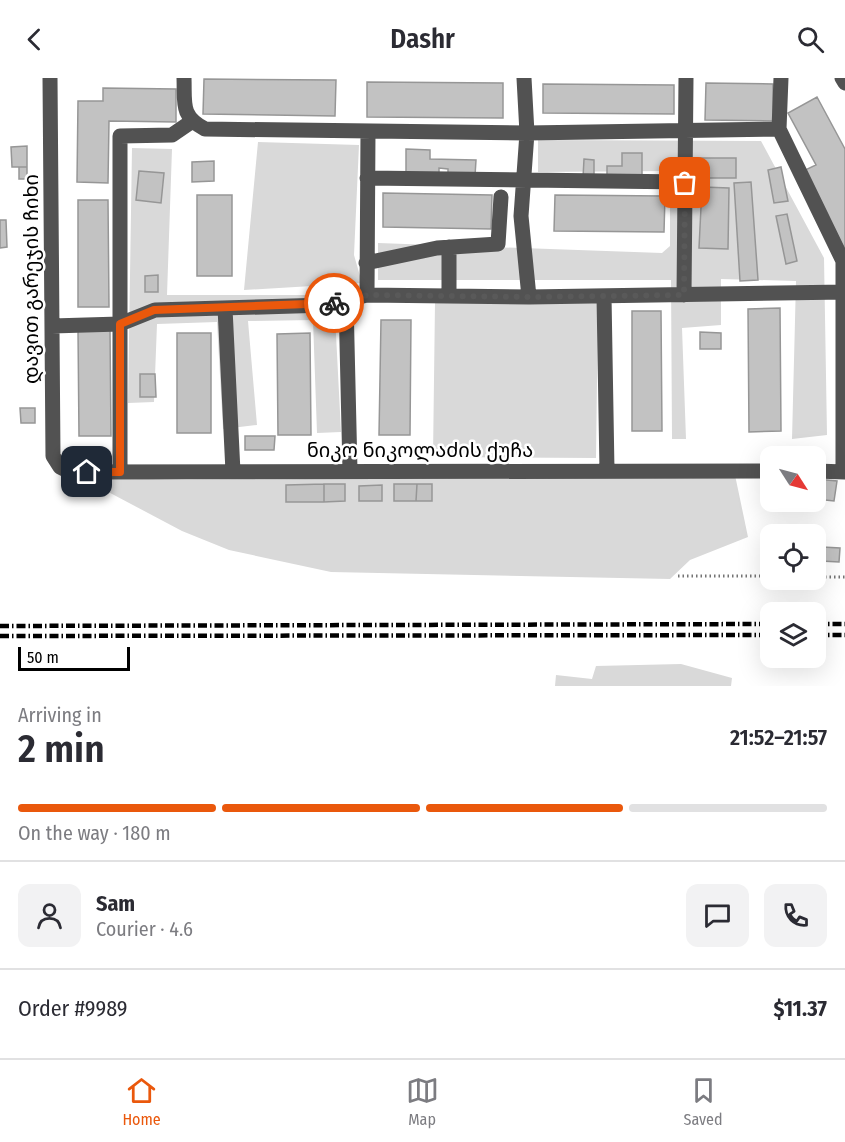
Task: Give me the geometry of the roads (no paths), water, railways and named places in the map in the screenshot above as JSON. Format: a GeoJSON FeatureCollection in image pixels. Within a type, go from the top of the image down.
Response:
{"type":"FeatureCollection","features":[{"type":"Feature","properties":{"kind":"street","name":"დავით გარეჯის ჩიხი"},"geometry":{"type":"LineString","coordinates":[[50,78],[53,456],[60,466],[70,472]]}},
{"type":"Feature","properties":{"kind":"street"},"geometry":{"type":"LineString","coordinates":[[184,78],[185,111],[191,122],[205,129],[527,133],[779,129]]}},
{"type":"Feature","properties":{"kind":"street"},"geometry":{"type":"LineString","coordinates":[[525,78],[527,133],[521,216],[529,297]]}},
{"type":"Feature","properties":{"kind":"street"},"geometry":{"type":"LineString","coordinates":[[684,295],[686,78]]}},
{"type":"Feature","properties":{"kind":"street"},"geometry":{"type":"LineString","coordinates":[[781,78],[779,129],[843,261],[844,472],[826,471]]}},
{"type":"Feature","properties":{"kind":"street"},"geometry":{"type":"LineString","coordinates":[[842,78],[845,83]]}},
{"type":"Feature","properties":{"kind":"street"},"geometry":{"type":"LineString","coordinates":[[120,472],[120,135],[172,135],[191,122]]}},
{"type":"Feature","properties":{"kind":"street"},"geometry":{"type":"LineString","coordinates":[[368,131],[366,263],[368,295]]}},
{"type":"Feature","properties":{"kind":"street"},"geometry":{"type":"LineString","coordinates":[[367,178],[685,183]]}},
{"type":"Feature","properties":{"kind":"street"},"geometry":{"type":"LineString","coordinates":[[366,263],[449,248],[498,244],[501,197]]}},
{"type":"Feature","properties":{"kind":"street"},"geometry":{"type":"LineString","coordinates":[[449,248],[449,296]]}},
{"type":"Feature","properties":{"kind":"street"},"geometry":{"type":"LineString","coordinates":[[52,326],[120,324],[154,310],[327,305],[368,295],[529,297],[844,292]]}},
{"type":"Feature","properties":{"kind":"street"},"geometry":{"type":"LineString","coordinates":[[604,296],[607,471]]}},
{"type":"Feature","properties":{"kind":"street"},"geometry":{"type":"LineString","coordinates":[[346,300],[350,471]]}},
{"type":"Feature","properties":{"kind":"street"},"geometry":{"type":"LineString","coordinates":[[225,308],[233,472]]}},
{"type":"Feature","properties":{"kind":"street","name":"ნიკო ნიკოლაძის ქუჩა"},"geometry":{"type":"LineString","coordinates":[[70,472],[760,471]]}},
{"type":"Feature","properties":{"kind":"railway"},"geometry":{"type":"LineString","coordinates":[[0,626],[760,624]]}},
{"type":"Feature","properties":{"kind":"railway"},"geometry":{"type":"LineString","coordinates":[[826,624],[845,624]]}},
{"type":"Feature","properties":{"kind":"railway"},"geometry":{"type":"LineString","coordinates":[[0,636],[760,635]]}},
{"type":"Feature","properties":{"kind":"railway"},"geometry":{"type":"LineString","coordinates":[[826,635],[845,635]]}}]}
